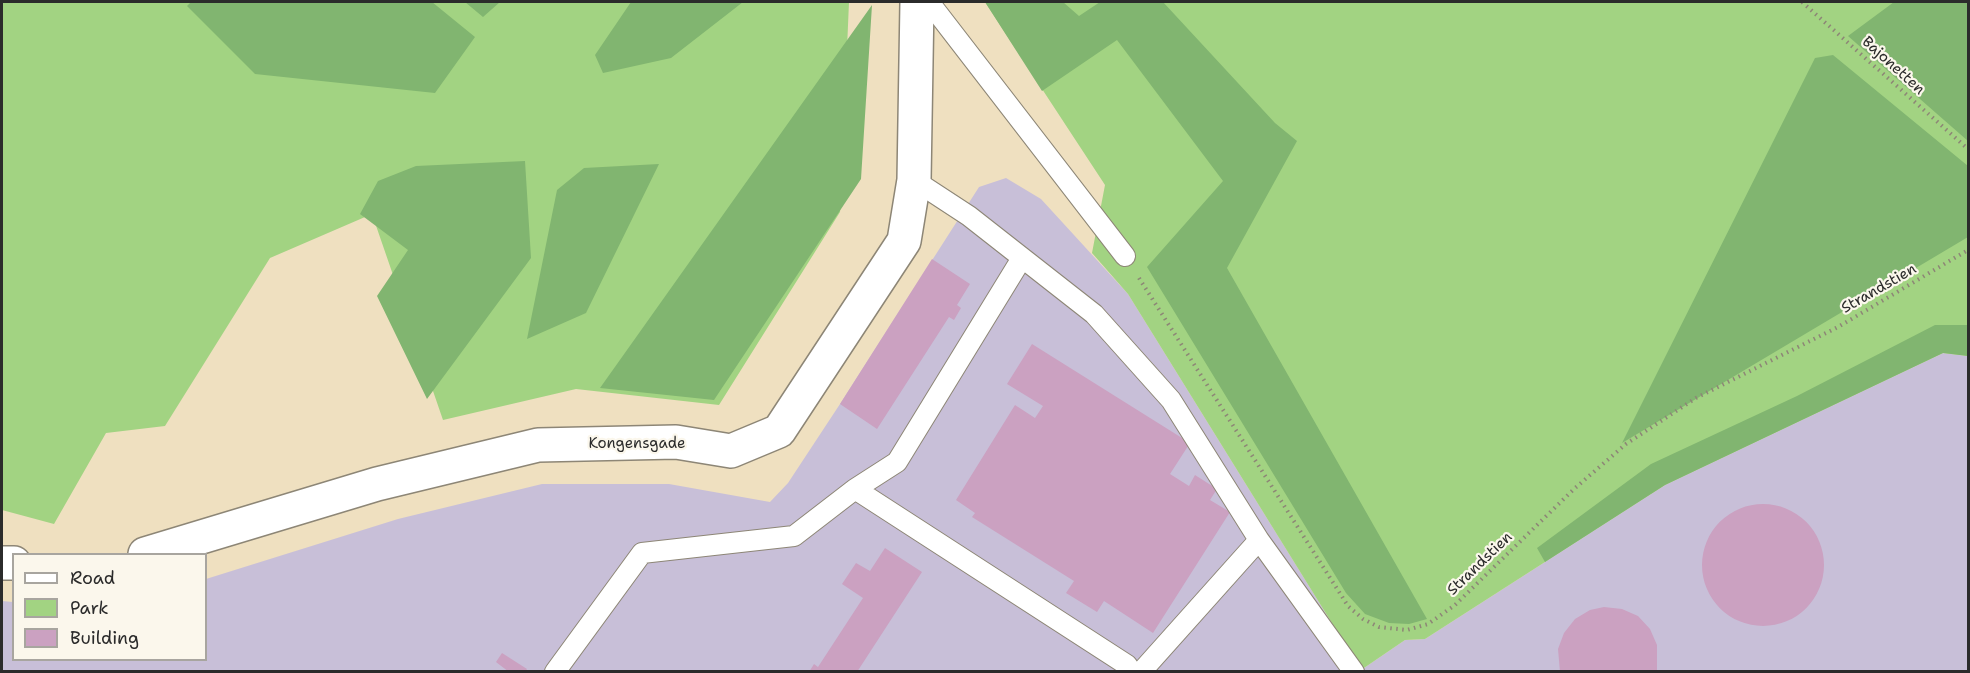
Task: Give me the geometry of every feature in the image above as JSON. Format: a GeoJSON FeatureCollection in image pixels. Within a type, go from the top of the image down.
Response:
{"type":"FeatureCollection","features":[{"type":"Feature","properties":{"kind":"street","name":"Kongensgade"},"geometry":{"type":"LineString","coordinates":[[152,553],[377,484],[538,445],[676,441],[731,451],[779,430],[904,241],[914,180],[917,2]]}},
{"type":"Feature","properties":{"kind":"lane"},"geometry":{"type":"LineString","coordinates":[[929,2],[1125,256]]}},
{"type":"Feature","properties":{"kind":"lane"},"geometry":{"type":"LineString","coordinates":[[914,180],[969,216],[1094,314],[1171,400],[1259,540],[1354,672]]}},
{"type":"Feature","properties":{"kind":"lane"},"geometry":{"type":"LineString","coordinates":[[555,672],[642,553],[794,536],[855,489],[897,462],[1022,258]]}},
{"type":"Feature","properties":{"kind":"lane"},"geometry":{"type":"LineString","coordinates":[[855,489],[1127,665],[1132,672]]}},
{"type":"Feature","properties":{"kind":"lane"},"geometry":{"type":"LineString","coordinates":[[1141,672],[1259,540]]}},
{"type":"Feature","properties":{"kind":"path","name":"Bajonetten"},"geometry":{"type":"LineString","coordinates":[[1802,2],[1968,149]]}},
{"type":"Feature","properties":{"kind":"path","name":"Strandstien"},"geometry":{"type":"LineString","coordinates":[[1125,256],[1348,606],[1363,620],[1378,627],[1407,630],[1428,624],[1455,605],[1574,489],[1626,444],[1696,398],[1838,327],[1968,250]]}},
{"type":"Feature","properties":{"kind":"shaded area"},"geometry":{"type":"Polygon","coordinates":[[[1006,178],[1041,199],[1128,294],[1361,670],[1405,640],[1425,639],[1665,485],[1943,353],[1968,356],[1968,671],[2,672],[2,601],[12,602],[12,661],[207,661],[207,579],[398,519],[542,484],[669,484],[770,502],[788,483],[979,187],[1006,178]]]}},
{"type":"Feature","properties":{"kind":"green space"},"geometry":{"type":"Polygon","coordinates":[[[2,2],[849,2],[840,212],[719,405],[576,389],[443,420],[372,214],[270,258],[165,426],[106,433],[54,524],[2,510],[2,2]]]}},
{"type":"Feature","properties":{"kind":"green space"},"geometry":{"type":"Polygon","coordinates":[[[191,2],[432,2],[475,37],[435,93],[255,74],[187,6],[191,2]]]}},
{"type":"Feature","properties":{"kind":"green space"},"geometry":{"type":"Polygon","coordinates":[[[465,2],[500,2],[483,17],[465,2]]]}},
{"type":"Feature","properties":{"kind":"green space"},"geometry":{"type":"Polygon","coordinates":[[[631,2],[743,2],[671,58],[603,73],[595,55],[631,2]]]}},
{"type":"Feature","properties":{"kind":"green space"},"geometry":{"type":"Polygon","coordinates":[[[985,2],[1968,2],[1968,356],[1943,353],[1665,485],[1425,639],[1405,640],[1361,670],[1128,294],[1092,253],[1105,185],[985,2]]]}},
{"type":"Feature","properties":{"kind":"green space"},"geometry":{"type":"Polygon","coordinates":[[[985,2],[1063,2],[1079,16],[1100,2],[1163,2],[1275,123],[1297,141],[1227,268],[1427,619],[1409,624],[1389,623],[1365,614],[1346,593],[1147,267],[1223,181],[1117,40],[1042,91],[985,2]]]}},
{"type":"Feature","properties":{"kind":"green space"},"geometry":{"type":"Polygon","coordinates":[[[1894,2],[1968,2],[1968,141],[1848,36],[1894,2]]]}},
{"type":"Feature","properties":{"kind":"green space"},"geometry":{"type":"Polygon","coordinates":[[[872,5],[861,179],[714,400],[600,388],[872,5]]]}},
{"type":"Feature","properties":{"kind":"green space"},"geometry":{"type":"Polygon","coordinates":[[[1833,55],[1968,166],[1968,237],[1622,443],[1815,58],[1833,55]]]}},
{"type":"Feature","properties":{"kind":"green space"},"geometry":{"type":"Polygon","coordinates":[[[525,161],[531,258],[427,399],[377,296],[408,250],[360,214],[378,181],[416,166],[525,161]]]}},
{"type":"Feature","properties":{"kind":"green space"},"geometry":{"type":"Polygon","coordinates":[[[659,164],[586,313],[527,339],[557,190],[584,168],[659,164]]]}},
{"type":"Feature","properties":{"kind":"green space"},"geometry":{"type":"Polygon","coordinates":[[[1935,325],[1968,325],[1968,356],[1943,353],[1665,485],[1545,562],[1537,548],[1651,464],[1797,396],[1935,325]]]}},
{"type":"Feature","properties":{"kind":"building"},"geometry":{"type":"Polygon","coordinates":[[[932,259],[970,284],[957,305],[961,308],[954,320],[949,317],[877,429],[840,404],[932,259]]]}},
{"type":"Feature","properties":{"kind":"building"},"geometry":{"type":"Polygon","coordinates":[[[1032,344],[1190,443],[1170,474],[1189,486],[1195,475],[1217,489],[1210,500],[1230,512],[1153,633],[1104,601],[1097,612],[1066,593],[1074,581],[972,517],[975,513],[956,500],[1015,405],[1035,418],[1043,406],[1007,384],[1032,344]]]}},
{"type":"Feature","properties":{"kind":"building"},"geometry":{"type":"Polygon","coordinates":[[[1763,504],[1786,508],[1806,522],[1820,542],[1824,565],[1820,588],[1806,608],[1786,622],[1763,626],[1740,622],[1720,608],[1706,588],[1702,565],[1706,542],[1720,522],[1740,508],[1763,504]]]}},
{"type":"Feature","properties":{"kind":"building"},"geometry":{"type":"Polygon","coordinates":[[[885,548],[922,572],[857,672],[809,672],[814,664],[818,667],[863,598],[842,584],[856,563],[870,571],[885,548]]]}},
{"type":"Feature","properties":{"kind":"building"},"geometry":{"type":"Polygon","coordinates":[[[1604,607],[1622,609],[1638,616],[1650,629],[1657,645],[1657,672],[1560,672],[1558,649],[1564,633],[1575,619],[1590,610],[1604,607]]]}},
{"type":"Feature","properties":{"kind":"building"},"geometry":{"type":"Polygon","coordinates":[[[502,653],[527,669],[525,672],[509,672],[496,662],[502,653]]]}}]}
